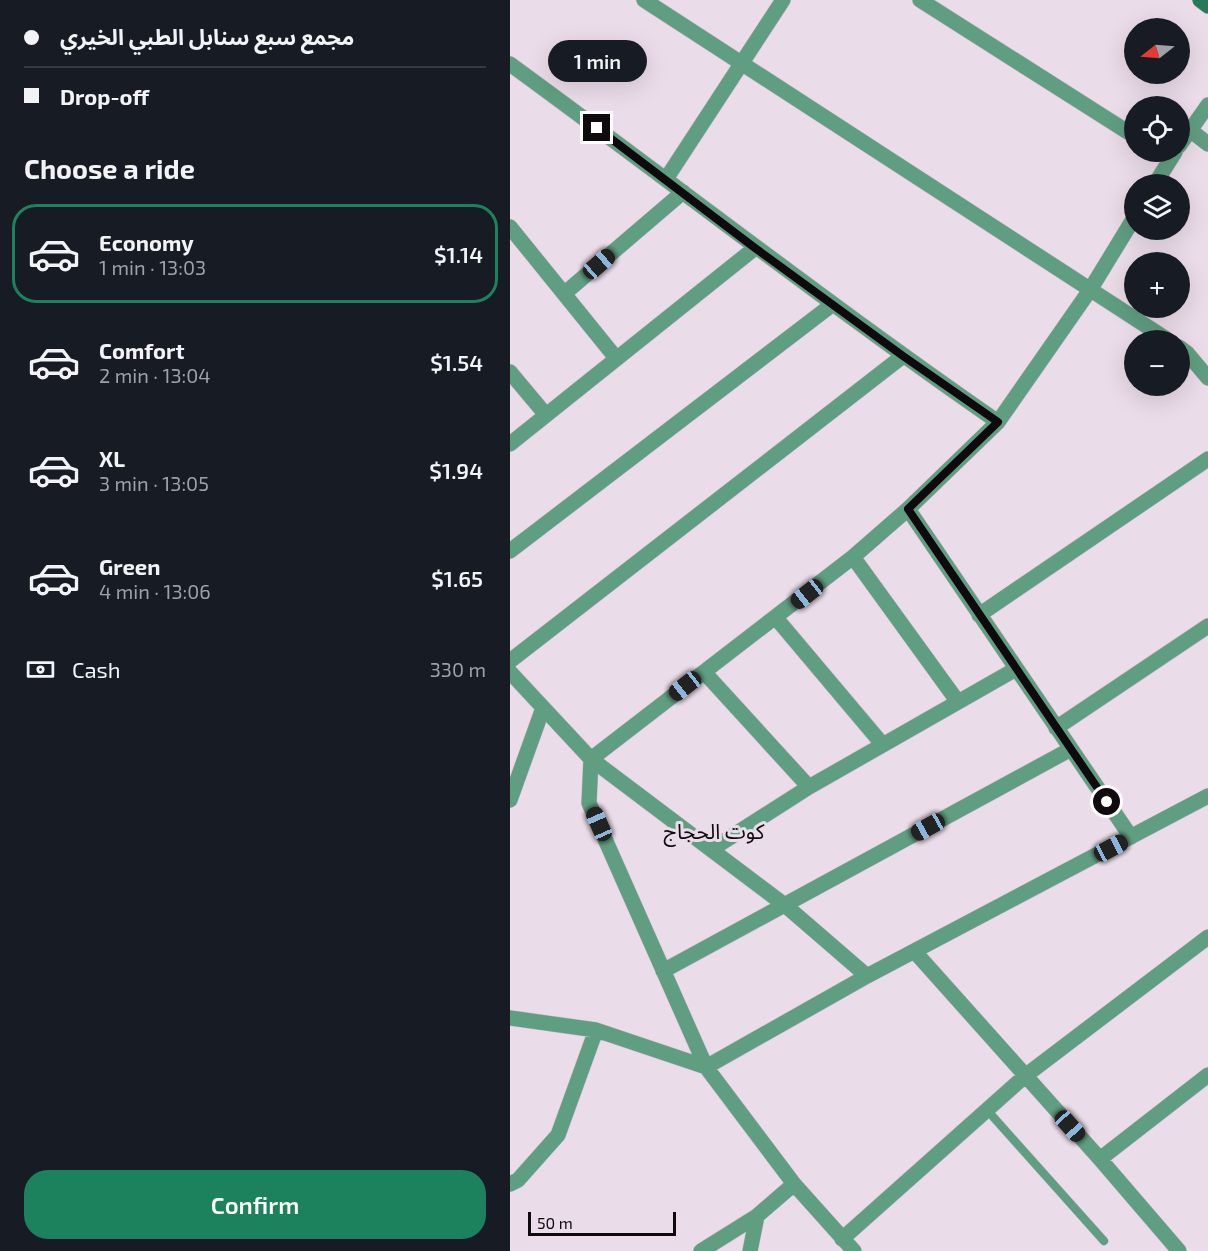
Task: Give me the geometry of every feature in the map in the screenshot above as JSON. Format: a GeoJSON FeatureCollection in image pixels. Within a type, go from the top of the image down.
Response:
{"type":"FeatureCollection","features":[{"type":"Feature","properties":{"kind":"main road"},"geometry":{"type":"LineString","coordinates":[[1200,0],[1208,6]]}},
{"type":"Feature","properties":{"kind":"street"},"geometry":{"type":"LineString","coordinates":[[644,0],[1152,330]]}},
{"type":"Feature","properties":{"kind":"street"},"geometry":{"type":"LineString","coordinates":[[666,179],[783,0]]}},
{"type":"Feature","properties":{"kind":"street"},"geometry":{"type":"LineString","coordinates":[[920,0],[1124,130]]}},
{"type":"Feature","properties":{"kind":"street"},"geometry":{"type":"LineString","coordinates":[[510,64],[755,248],[998,422]]}},
{"type":"Feature","properties":{"kind":"street"},"geometry":{"type":"LineString","coordinates":[[1208,105],[1190,130],[1208,144]]}},
{"type":"Feature","properties":{"kind":"street"},"geometry":{"type":"LineString","coordinates":[[566,293],[683,192]]}},
{"type":"Feature","properties":{"kind":"street"},"geometry":{"type":"LineString","coordinates":[[510,227],[566,293],[616,358]]}},
{"type":"Feature","properties":{"kind":"street"},"geometry":{"type":"LineString","coordinates":[[854,1251],[794,1184],[706,1067],[589,803],[591,759],[853,557],[908,509],[998,422],[1090,290],[1124,235]]}},
{"type":"Feature","properties":{"kind":"street"},"geometry":{"type":"LineString","coordinates":[[510,444],[755,248]]}},
{"type":"Feature","properties":{"kind":"street"},"geometry":{"type":"LineString","coordinates":[[510,551],[833,304]]}},
{"type":"Feature","properties":{"kind":"street"},"geometry":{"type":"LineString","coordinates":[[510,661],[903,356]]}},
{"type":"Feature","properties":{"kind":"street"},"geometry":{"type":"LineString","coordinates":[[1190,357],[1208,378]]}},
{"type":"Feature","properties":{"kind":"street"},"geometry":{"type":"LineString","coordinates":[[510,372],[546,415]]}},
{"type":"Feature","properties":{"kind":"street"},"geometry":{"type":"LineString","coordinates":[[979,615],[1208,459]]}},
{"type":"Feature","properties":{"kind":"street"},"geometry":{"type":"LineString","coordinates":[[908,509],[1131,837]]}},
{"type":"Feature","properties":{"kind":"street"},"geometry":{"type":"LineString","coordinates":[[853,557],[958,702]]}},
{"type":"Feature","properties":{"kind":"street"},"geometry":{"type":"LineString","coordinates":[[776,618],[883,745]]}},
{"type":"Feature","properties":{"kind":"street"},"geometry":{"type":"LineString","coordinates":[[1056,728],[1208,626]]}},
{"type":"Feature","properties":{"kind":"street"},"geometry":{"type":"LineString","coordinates":[[712,849],[809,787],[1016,669]]}},
{"type":"Feature","properties":{"kind":"street"},"geometry":{"type":"LineString","coordinates":[[510,672],[591,759],[786,906],[867,976]]}},
{"type":"Feature","properties":{"kind":"street"},"geometry":{"type":"LineString","coordinates":[[704,672],[809,787]]}},
{"type":"Feature","properties":{"kind":"street"},"geometry":{"type":"LineString","coordinates":[[510,800],[543,708]]}},
{"type":"Feature","properties":{"kind":"street"},"geometry":{"type":"LineString","coordinates":[[663,971],[1071,749]]}},
{"type":"Feature","properties":{"kind":"street"},"geometry":{"type":"LineString","coordinates":[[510,1018],[596,1030],[706,1067],[867,976],[1208,796]]}},
{"type":"Feature","properties":{"kind":"street"},"geometry":{"type":"LineString","coordinates":[[842,1239],[1025,1076],[1208,937]]}},
{"type":"Feature","properties":{"kind":"street"},"geometry":{"type":"LineString","coordinates":[[915,952],[1179,1251]]}},
{"type":"Feature","properties":{"kind":"street"},"geometry":{"type":"LineString","coordinates":[[510,1184],[518,1180],[558,1135],[596,1030]]}},
{"type":"Feature","properties":{"kind":"street"},"geometry":{"type":"LineString","coordinates":[[1100,1159],[1208,1075]]}},
{"type":"Feature","properties":{"kind":"street"},"geometry":{"type":"LineString","coordinates":[[701,1251],[757,1216],[794,1184]]}},
{"type":"Feature","properties":{"kind":"street"},"geometry":{"type":"LineString","coordinates":[[750,1251],[757,1216]]}},
{"type":"Feature","properties":{"kind":"lane"},"geometry":{"type":"LineString","coordinates":[[987,1110],[1104,1241]]}},
{"type":"Feature","properties":{"kind":"district","name":"كوت الحجاج"},"geometry":{"type":"Point","coordinates":[714,830]}},
{"type":"Feature","properties":{"kind":"route"},"geometry":{"type":"LineString","coordinates":[[597,128],[755,248],[998,422],[908,509],[1107,802]]}}]}
